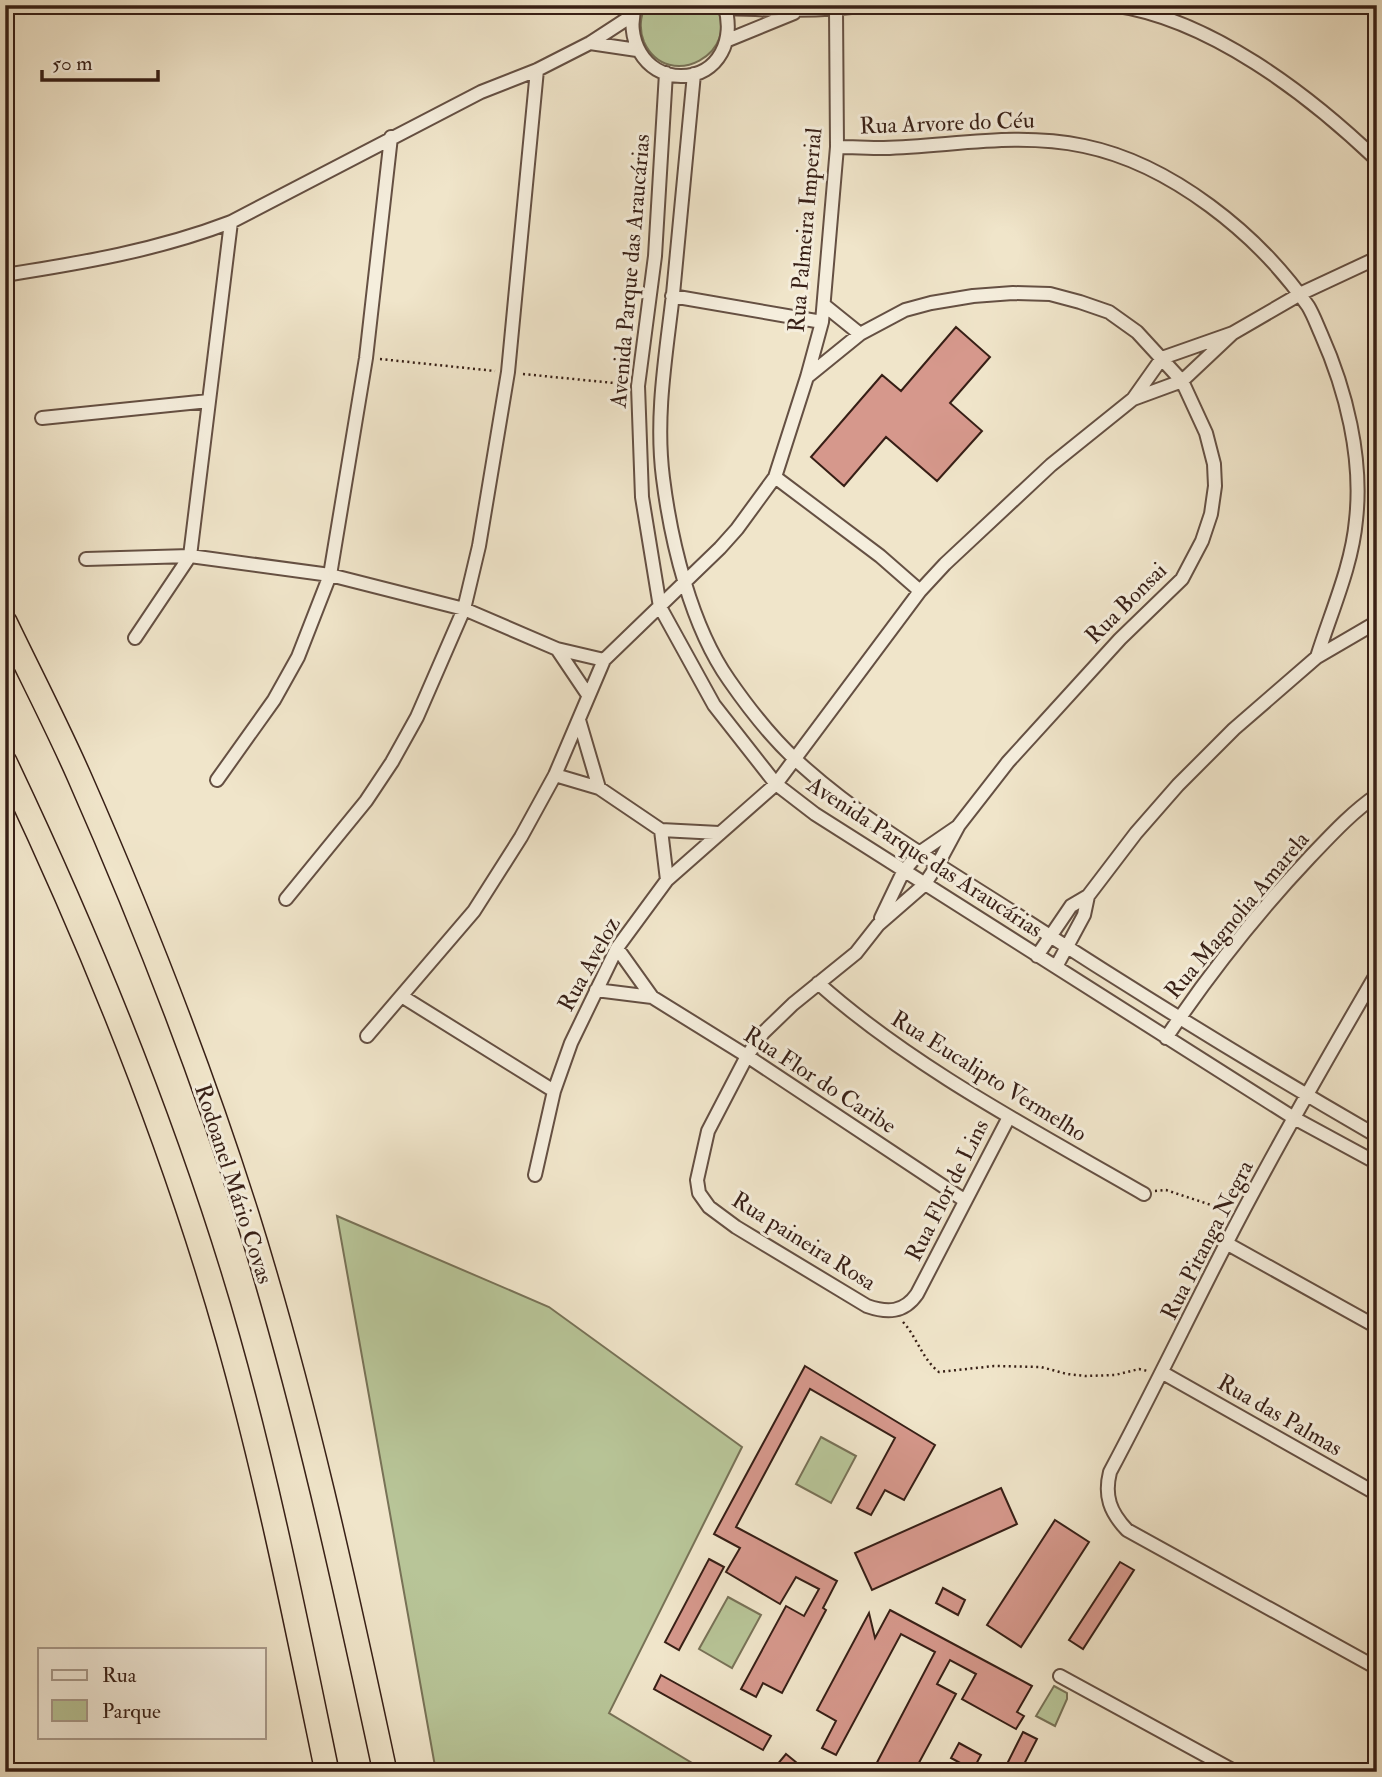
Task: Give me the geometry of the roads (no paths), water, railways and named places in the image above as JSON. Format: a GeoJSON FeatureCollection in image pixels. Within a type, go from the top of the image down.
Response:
{"type":"FeatureCollection","features":[{"type":"Feature","properties":{"kind":"highway","name":"Rodoanel Mário Covas"},"geometry":{"type":"LineString","coordinates":[[5,622],[78,773],[125,882],[191,1053],[247,1215],[291,1369],[322,1493],[385,1772]]}},
{"type":"Feature","properties":{"kind":"highway"},"geometry":{"type":"LineString","coordinates":[[5,762],[80,930],[141,1078],[188,1212],[228,1339],[254,1441],[327,1772]]}},
{"type":"Feature","properties":{"kind":"street"},"geometry":{"type":"LineString","coordinates":[[635,10],[632,33],[637,50],[649,64],[666,73],[680,76],[694,74],[721,55],[728,40],[729,26],[725,7],[797,11],[836,10],[867,5]]}},
{"type":"Feature","properties":{"kind":"street"},"geometry":{"type":"LineString","coordinates":[[1112,5],[1176,20],[1231,48],[1307,100],[1377,160]]}},
{"type":"Feature","properties":{"kind":"street"},"geometry":{"type":"LineString","coordinates":[[5,275],[144,250],[198,235],[231,222],[481,92],[537,70],[590,43],[635,10]]}},
{"type":"Feature","properties":{"kind":"street","name":"Rua Palmeira Imperial"},"geometry":{"type":"LineString","coordinates":[[604,660],[737,529],[775,477],[822,322],[836,147],[836,10]]}},
{"type":"Feature","properties":{"kind":"street"},"geometry":{"type":"LineString","coordinates":[[728,40],[797,11]]}},
{"type":"Feature","properties":{"kind":"street"},"geometry":{"type":"LineString","coordinates":[[590,43],[637,50]]}},
{"type":"Feature","properties":{"kind":"street"},"geometry":{"type":"LineString","coordinates":[[286,899],[366,801],[391,762],[417,717],[464,608],[479,545],[508,372],[537,70]]}},
{"type":"Feature","properties":{"kind":"street","name":"Avenida Parque das Araucárias"},"geometry":{"type":"LineString","coordinates":[[666,73],[655,256],[638,386],[642,497],[660,607],[713,705],[776,784],[815,814],[1294,1118],[1373,1161]]}},
{"type":"Feature","properties":{"kind":"street","name":"Avenida Parque das Araucárias"},"geometry":{"type":"LineString","coordinates":[[694,74],[661,387],[660,431],[663,475],[672,531],[685,582],[711,648],[727,678],[794,758],[828,788],[919,853],[1306,1095],[1377,1136]]}},
{"type":"Feature","properties":{"kind":"street"},"geometry":{"type":"LineString","coordinates":[[217,780],[286,678],[307,635],[330,575],[366,358],[391,137]]}},
{"type":"Feature","properties":{"kind":"street","name":"Rua Arvore do Céu"},"geometry":{"type":"LineString","coordinates":[[836,147],[884,148],[1018,138],[1116,153],[1145,165],[1215,209],[1248,237],[1309,307],[1348,409],[1355,464],[1357,517],[1352,550],[1317,657]]}},
{"type":"Feature","properties":{"kind":"street"},"geometry":{"type":"LineString","coordinates":[[135,638],[190,556],[231,222]]}},
{"type":"Feature","properties":{"kind":"street"},"geometry":{"type":"LineString","coordinates":[[1133,399],[1162,358],[1233,333],[1299,295],[1377,258]]}},
{"type":"Feature","properties":{"kind":"street","name":"Rua Bonsai"},"geometry":{"type":"LineString","coordinates":[[807,377],[860,334],[905,310],[973,296],[1050,294],[1109,313],[1138,332],[1182,381],[1206,433],[1214,464],[1215,486],[1211,514],[1194,560],[1174,587],[1070,691],[1008,762],[959,825]]}},
{"type":"Feature","properties":{"kind":"street"},"geometry":{"type":"LineString","coordinates":[[672,296],[822,322]]}},
{"type":"Feature","properties":{"kind":"street"},"geometry":{"type":"LineString","coordinates":[[824,305],[860,334]]}},
{"type":"Feature","properties":{"kind":"street"},"geometry":{"type":"LineString","coordinates":[[1133,399],[1182,381],[1233,333]]}},
{"type":"Feature","properties":{"kind":"street","name":"Rua Aveloz"},"geometry":{"type":"LineString","coordinates":[[535,1175],[554,1091],[571,1044],[617,948],[667,880],[776,784],[919,591],[1051,465],[1133,399]]}},
{"type":"Feature","properties":{"kind":"street"},"geometry":{"type":"LineString","coordinates":[[42,418],[209,401]]}},
{"type":"Feature","properties":{"kind":"street"},"geometry":{"type":"LineString","coordinates":[[775,477],[880,556],[919,591]]}},
{"type":"Feature","properties":{"kind":"street"},"geometry":{"type":"LineString","coordinates":[[86,559],[190,556],[330,575],[464,608],[557,649],[604,660],[555,775],[522,837],[474,911],[367,1036]]}},
{"type":"Feature","properties":{"kind":"street"},"geometry":{"type":"LineString","coordinates":[[1037,956],[1071,906],[1088,896],[1136,833],[1178,785],[1243,720],[1317,657],[1377,622]]}},
{"type":"Feature","properties":{"kind":"street"},"geometry":{"type":"LineString","coordinates":[[557,649],[588,695]]}},
{"type":"Feature","properties":{"kind":"street"},"geometry":{"type":"LineString","coordinates":[[579,720],[599,788]]}},
{"type":"Feature","properties":{"kind":"street"},"geometry":{"type":"LineString","coordinates":[[555,775],[599,788],[661,830],[719,833]]}},
{"type":"Feature","properties":{"kind":"street","name":"Rua Magnolia Amarela"},"geometry":{"type":"LineString","coordinates":[[1166,1038],[1217,967],[1292,877],[1333,833],[1377,795]]}},
{"type":"Feature","properties":{"kind":"street"},"geometry":{"type":"LineString","coordinates":[[878,925],[903,872],[919,853],[959,825]]}},
{"type":"Feature","properties":{"kind":"street"},"geometry":{"type":"LineString","coordinates":[[878,925],[924,885],[959,825]]}},
{"type":"Feature","properties":{"kind":"street"},"geometry":{"type":"LineString","coordinates":[[661,830],[667,880]]}},
{"type":"Feature","properties":{"kind":"street"},"geometry":{"type":"LineString","coordinates":[[1056,967],[1069,948],[1084,915],[1088,896]]}},
{"type":"Feature","properties":{"kind":"street","name":"Rua paineira Rosa"},"geometry":{"type":"LineString","coordinates":[[878,925],[856,953],[763,1033],[747,1056],[708,1131],[697,1180],[699,1193],[709,1207],[748,1234],[867,1306],[881,1311],[894,1311]]}},
{"type":"Feature","properties":{"kind":"street"},"geometry":{"type":"LineString","coordinates":[[617,948],[652,997]]}},
{"type":"Feature","properties":{"kind":"street","name":"Rua Pitanga Negra"},"geometry":{"type":"LineString","coordinates":[[1377,973],[1306,1095],[1226,1243],[1163,1373],[1110,1472],[1106,1488],[1109,1505],[1127,1530],[1377,1668]]}},
{"type":"Feature","properties":{"kind":"street","name":"Rua Eucalipto Vermelho"},"geometry":{"type":"LineString","coordinates":[[818,984],[852,1014],[1009,1117],[1143,1194]]}},
{"type":"Feature","properties":{"kind":"street"},"geometry":{"type":"LineString","coordinates":[[596,990],[652,997]]}},
{"type":"Feature","properties":{"kind":"street"},"geometry":{"type":"LineString","coordinates":[[402,997],[554,1091]]}},
{"type":"Feature","properties":{"kind":"street","name":"Rua Flor do Caribe"},"geometry":{"type":"LineString","coordinates":[[652,997],[747,1056],[964,1200]]}},
{"type":"Feature","properties":{"kind":"street","name":"Rua Flor de Lins"},"geometry":{"type":"LineString","coordinates":[[894,1311],[912,1301],[917,1294],[1009,1117]]}},
{"type":"Feature","properties":{"kind":"street"},"geometry":{"type":"LineString","coordinates":[[1373,1161],[1377,1143]]}},
{"type":"Feature","properties":{"kind":"street"},"geometry":{"type":"LineString","coordinates":[[1226,1243],[1377,1327]]}},
{"type":"Feature","properties":{"kind":"street","name":"Rua das Palmas"},"geometry":{"type":"LineString","coordinates":[[1163,1373],[1377,1494]]}},
{"type":"Feature","properties":{"kind":"street"},"geometry":{"type":"LineString","coordinates":[[1060,1676],[1236,1772]]}}]}
